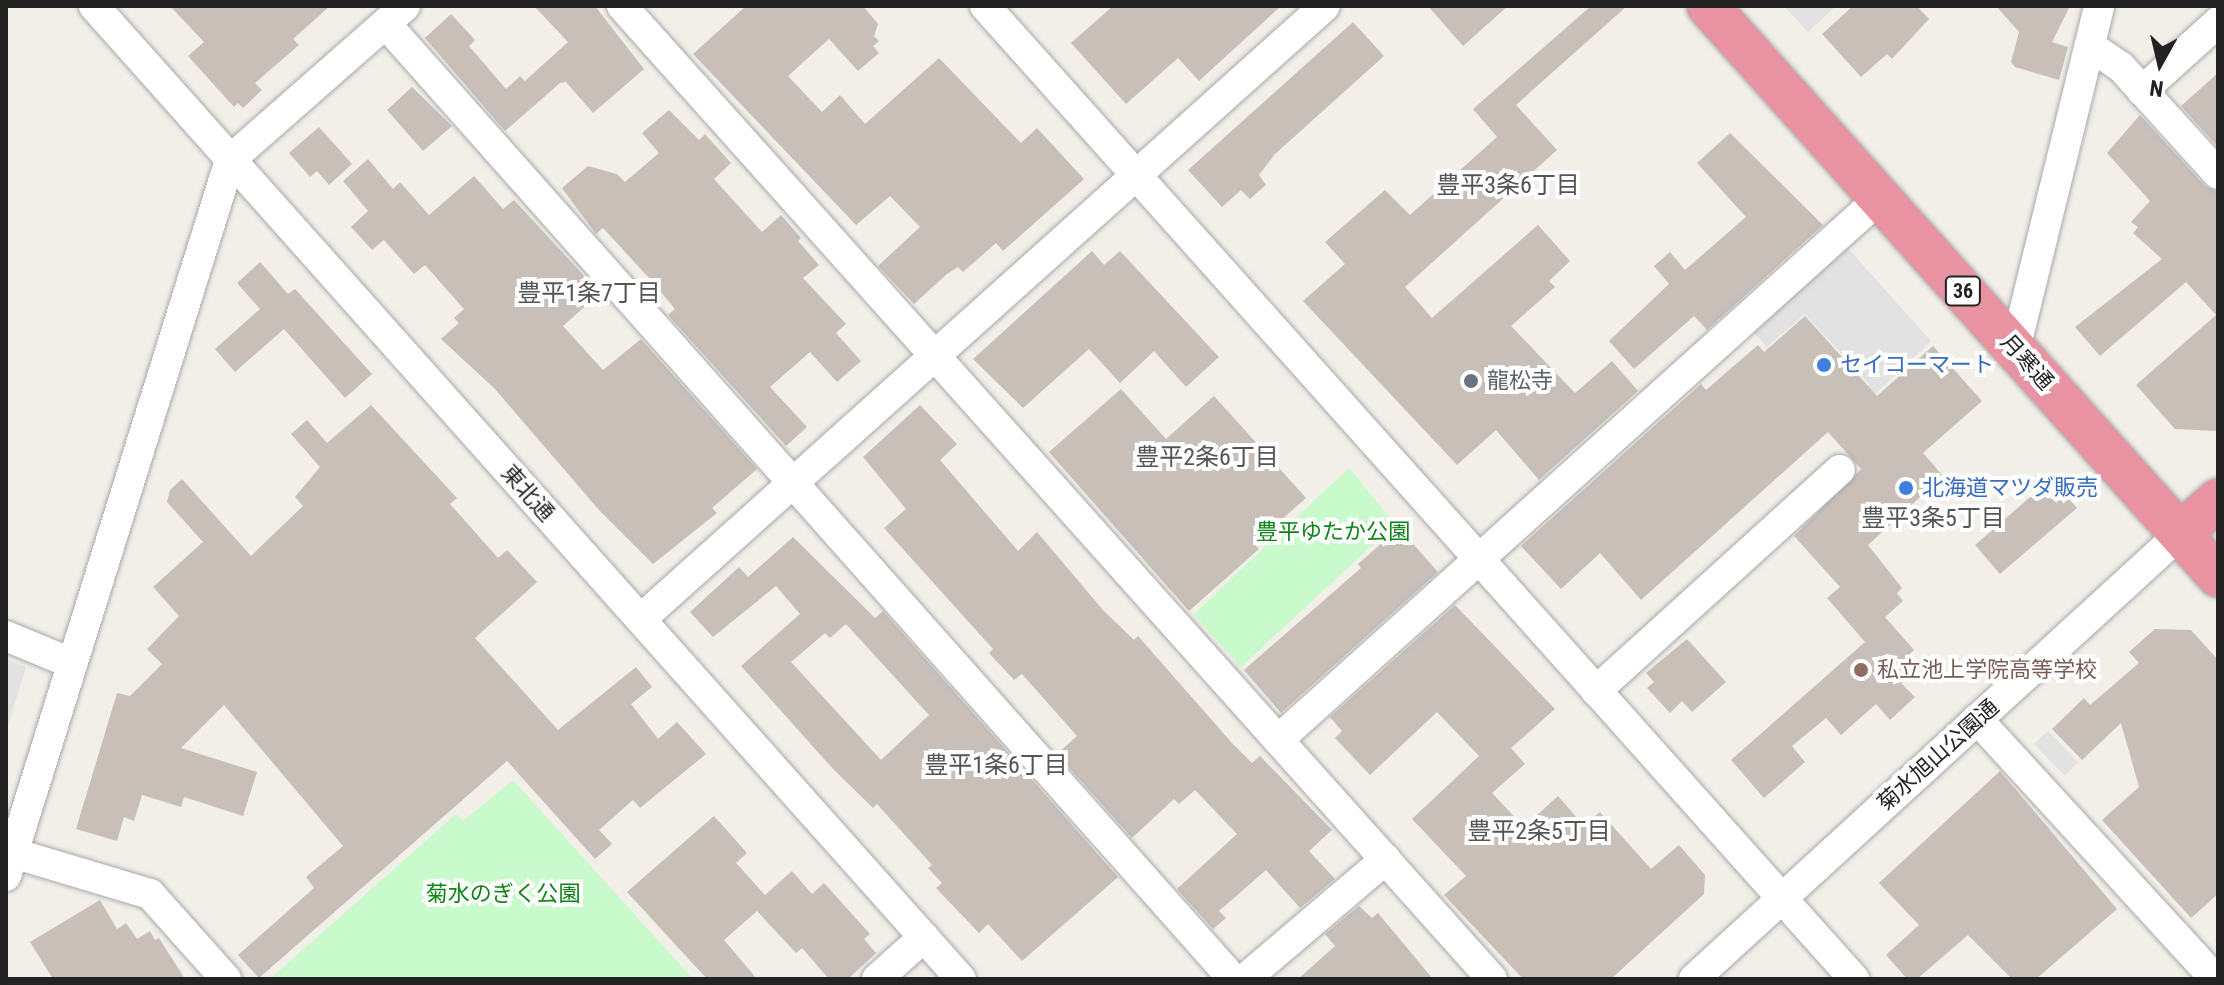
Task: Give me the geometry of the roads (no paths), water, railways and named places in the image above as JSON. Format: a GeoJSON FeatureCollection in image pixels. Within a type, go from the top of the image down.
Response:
{"type":"FeatureCollection","features":[{"type":"Feature","properties":{"kind":"highway","name":"月寒通"},"geometry":{"type":"LineString","coordinates":[[1708,6],[2218,576]]}},
{"type":"Feature","properties":{"kind":"highway","name":"菊水旭山公園通"},"geometry":{"type":"LineString","coordinates":[[2181,533],[2218,500]]}},
{"type":"Feature","properties":{"kind":"street","name":"東北通"},"geometry":{"type":"LineString","coordinates":[[94,6],[961,979]]}},
{"type":"Feature","properties":{"kind":"street"},"geometry":{"type":"LineString","coordinates":[[622,6],[1492,979]]}},
{"type":"Feature","properties":{"kind":"street"},"geometry":{"type":"LineString","coordinates":[[985,6],[1854,979]]}},
{"type":"Feature","properties":{"kind":"street"},"geometry":{"type":"LineString","coordinates":[[641,619],[1325,6]]}},
{"type":"Feature","properties":{"kind":"street"},"geometry":{"type":"LineString","coordinates":[[2015,349],[2099,6]]}},
{"type":"Feature","properties":{"kind":"street"},"geometry":{"type":"LineString","coordinates":[[226,979],[150,894],[10,865],[230,160],[396,15],[794,480],[1233,979]]}},
{"type":"Feature","properties":{"kind":"street"},"geometry":{"type":"LineString","coordinates":[[2142,91],[2218,22]]}},
{"type":"Feature","properties":{"kind":"street"},"geometry":{"type":"LineString","coordinates":[[2090,46],[2142,91],[2218,174]]}},
{"type":"Feature","properties":{"kind":"street"},"geometry":{"type":"LineString","coordinates":[[1278,740],[1880,198]]}},
{"type":"Feature","properties":{"kind":"street"},"geometry":{"type":"LineString","coordinates":[[1596,691],[1840,470]]}},
{"type":"Feature","properties":{"kind":"street","name":"菊水旭山公園通"},"geometry":{"type":"LineString","coordinates":[[1694,979],[2181,533]]}},
{"type":"Feature","properties":{"kind":"street"},"geometry":{"type":"LineString","coordinates":[[6,636],[71,663]]}},
{"type":"Feature","properties":{"kind":"street"},"geometry":{"type":"LineString","coordinates":[[1977,719],[2215,979]]}},
{"type":"Feature","properties":{"kind":"street"},"geometry":{"type":"LineString","coordinates":[[1245,979],[1386,859]]}},
{"type":"Feature","properties":{"kind":"street"},"geometry":{"type":"LineString","coordinates":[[877,979],[924,937]]}},
{"type":"Feature","properties":{"kind":"place","name":"セイコーマート"},"geometry":{"type":"Point","coordinates":[1824,365]}},
{"type":"Feature","properties":{"kind":"place","name":"龍松寺"},"geometry":{"type":"Point","coordinates":[1471,381]}},
{"type":"Feature","properties":{"kind":"place","name":"北海道マツダ販売"},"geometry":{"type":"Point","coordinates":[1906,488]}},
{"type":"Feature","properties":{"kind":"place","name":"私立池上学院高等学校"},"geometry":{"type":"Point","coordinates":[1861,670]}},
{"type":"Feature","properties":{"kind":"district","name":"豊平3条6丁目"},"geometry":{"type":"Point","coordinates":[1508,186]}},
{"type":"Feature","properties":{"kind":"district","name":"豊平1条7丁目"},"geometry":{"type":"Point","coordinates":[589,294]}},
{"type":"Feature","properties":{"kind":"district","name":"豊平2条6丁目"},"geometry":{"type":"Point","coordinates":[1207,458]}},
{"type":"Feature","properties":{"kind":"district","name":"豊平3条5丁目"},"geometry":{"type":"Point","coordinates":[1933,519]}},
{"type":"Feature","properties":{"kind":"district","name":"豊平1条6丁目"},"geometry":{"type":"Point","coordinates":[996,766]}},
{"type":"Feature","properties":{"kind":"district","name":"豊平2条5丁目"},"geometry":{"type":"Point","coordinates":[1539,832]}},
{"type":"Feature","properties":{"kind":"park label","name":"豊平ゆたか公園"},"geometry":{"type":"Point","coordinates":[1333,532]}},
{"type":"Feature","properties":{"kind":"park label","name":"菊水のぎく公園"},"geometry":{"type":"Point","coordinates":[503,894]}}]}
